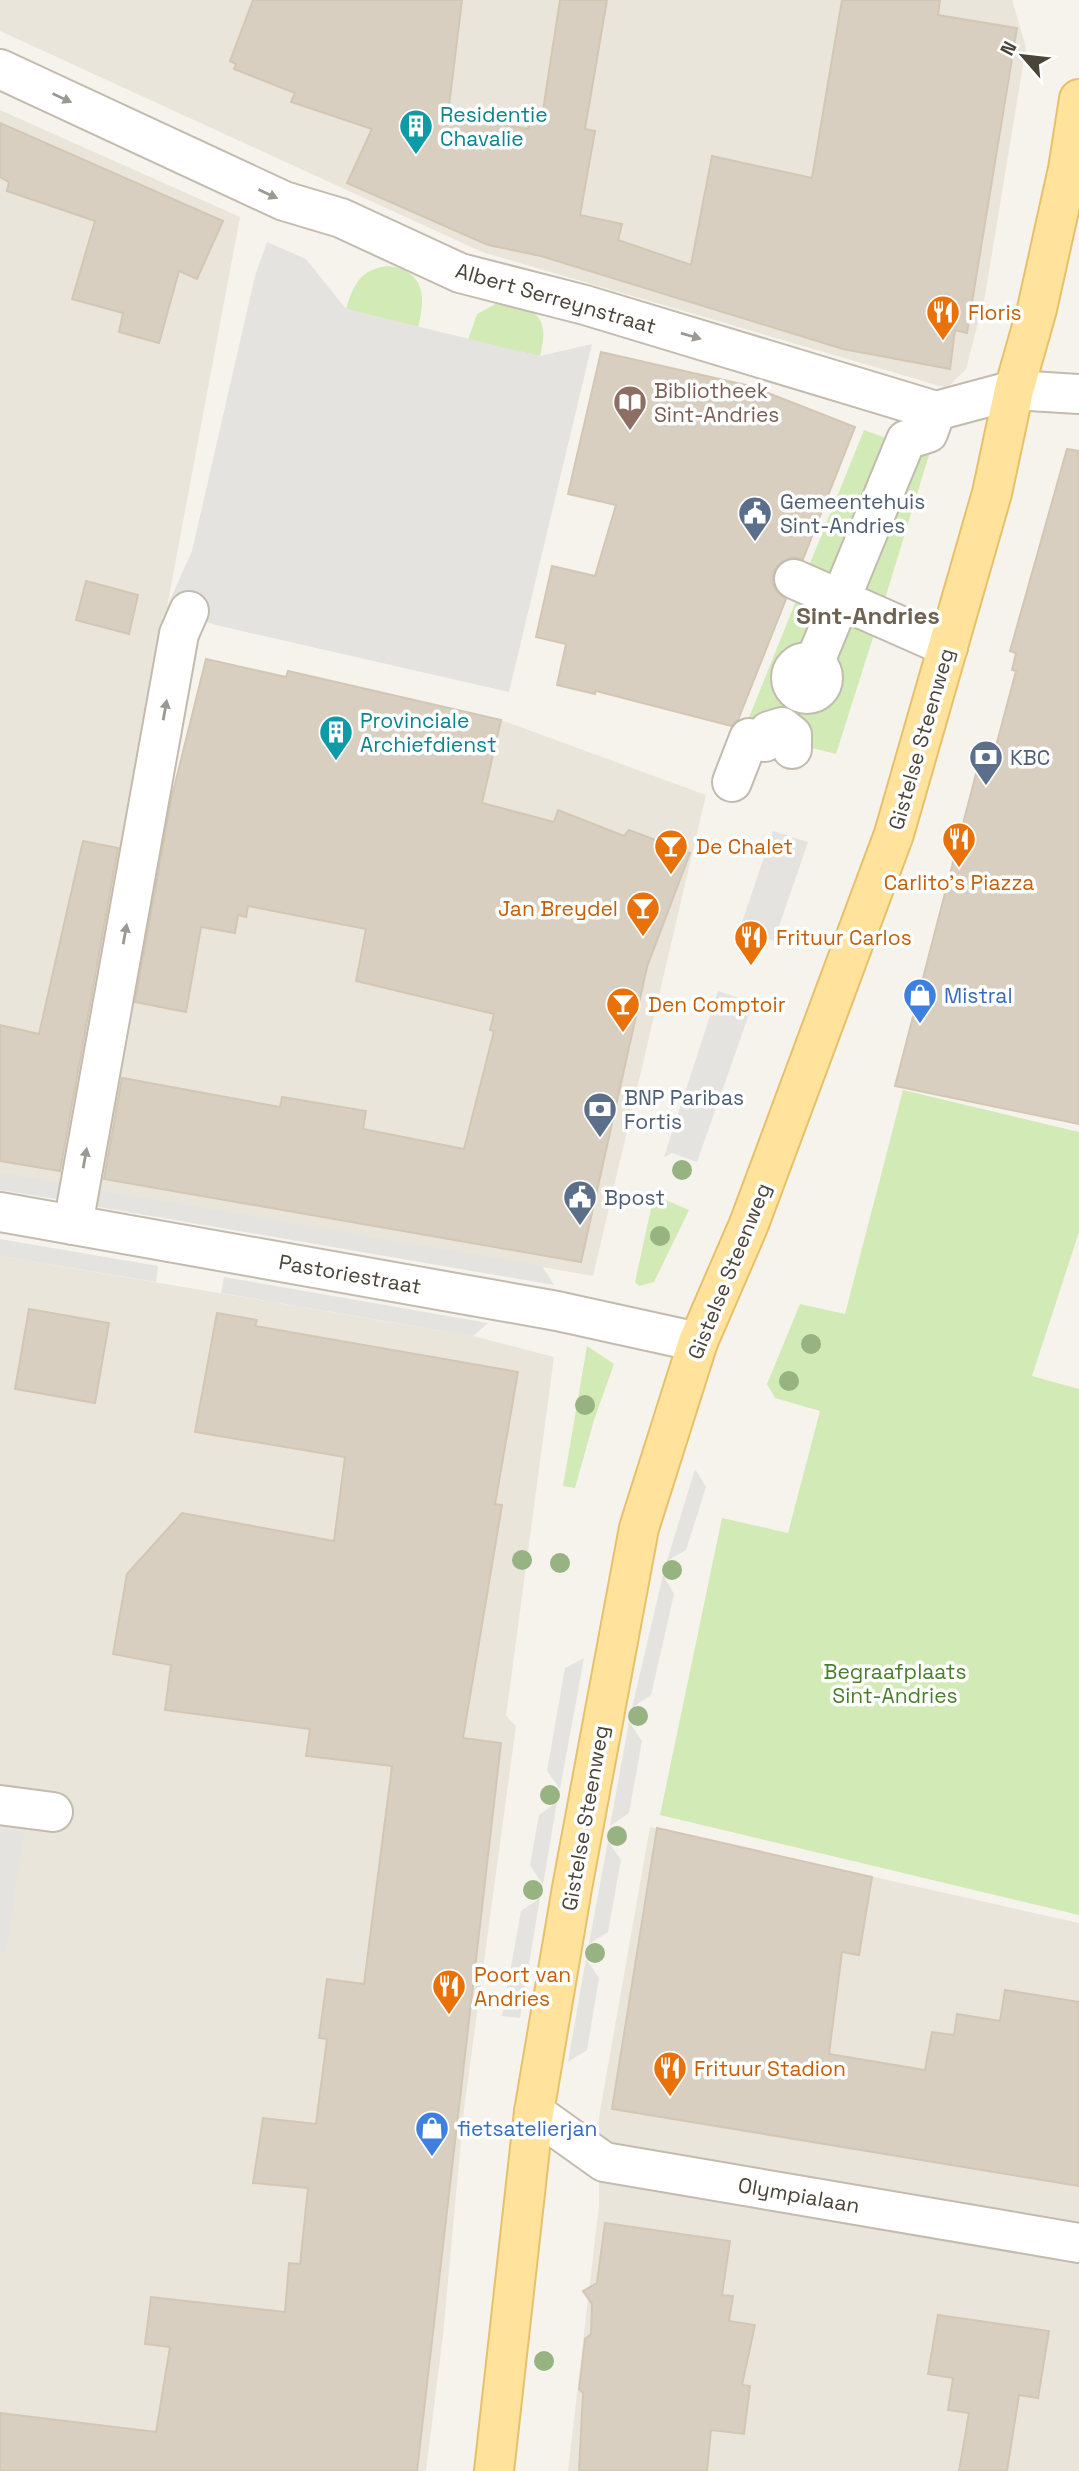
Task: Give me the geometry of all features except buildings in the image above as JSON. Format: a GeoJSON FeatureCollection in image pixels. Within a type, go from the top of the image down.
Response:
{"type":"FeatureCollection","features":[{"type":"Feature","properties":{"kind":"main road","name":"Gistelse Steenweg"},"geometry":{"type":"LineString","coordinates":[[494,2471],[534,2112],[572,1888],[639,1528],[698,1342],[749,1224],[894,834],[992,493],[1014,390],[1037,309],[1068,169],[1079,99]]}},
{"type":"Feature","properties":{"kind":"street","name":"Albert Serreynstraat"},"geometry":{"type":"LineString","coordinates":[[0,69],[284,201],[341,218],[460,273],[598,309],[936,411]]}},
{"type":"Feature","properties":{"kind":"street"},"geometry":{"type":"LineString","coordinates":[[732,782],[749,738],[765,742],[773,728],[788,738],[839,599],[906,440],[928,433],[936,411],[1014,390],[1079,394]]}},
{"type":"Feature","properties":{"kind":"street"},"geometry":{"type":"LineString","coordinates":[[794,579],[948,648]]}},
{"type":"Feature","properties":{"kind":"street"},"geometry":{"type":"LineString","coordinates":[[73,1225],[179,634],[189,611]]}},
{"type":"Feature","properties":{"kind":"street","name":"Pastoriestraat"},"geometry":{"type":"LineString","coordinates":[[0,1212],[557,1311],[698,1342]]}},
{"type":"Feature","properties":{"kind":"street"},"geometry":{"type":"LineString","coordinates":[[0,1805],[54,1812]]}},
{"type":"Feature","properties":{"kind":"street","name":"Olympialaan"},"geometry":{"type":"LineString","coordinates":[[534,2112],[604,2162],[1079,2243]]}},
{"type":"Feature","properties":{"kind":"shaded area"},"geometry":{"type":"Polygon","coordinates":[[[0,0],[1012,0],[1026,47],[985,296],[966,369],[947,388],[482,252],[0,31],[0,0]]]}},
{"type":"Feature","properties":{"kind":"shaded area"},"geometry":{"type":"Polygon","coordinates":[[[0,110],[240,217],[122,848],[456,924],[501,720],[706,795],[593,1276],[0,1172],[0,110]]]}},
{"type":"Feature","properties":{"kind":"shaded area"},"geometry":{"type":"Polygon","coordinates":[[[267,242],[306,259],[346,309],[540,356],[592,344],[509,692],[216,625],[166,609],[192,551],[255,276],[267,242]]]}},
{"type":"Feature","properties":{"kind":"shaded area"},"geometry":{"type":"Polygon","coordinates":[[[773,831],[808,842],[774,941],[740,928],[773,831]]]}},
{"type":"Feature","properties":{"kind":"shaded area"},"geometry":{"type":"Polygon","coordinates":[[[718,991],[753,1003],[697,1162],[672,1153],[664,1157],[718,991]]]}},
{"type":"Feature","properties":{"kind":"shaded area"},"geometry":{"type":"Polygon","coordinates":[[[0,1172],[65,1183],[62,1200],[0,1190],[0,1172]]]}},
{"type":"Feature","properties":{"kind":"shaded area"},"geometry":{"type":"Polygon","coordinates":[[[97,1189],[542,1266],[554,1285],[93,1206],[97,1189]]]}},
{"type":"Feature","properties":{"kind":"shaded area"},"geometry":{"type":"Polygon","coordinates":[[[0,1239],[158,1266],[156,1282],[0,1256],[0,1239]]]}},
{"type":"Feature","properties":{"kind":"shaded area"},"geometry":{"type":"Polygon","coordinates":[[[0,1256],[473,1336],[554,1357],[506,1716],[516,1726],[464,2109],[443,2335],[426,2471],[0,2471],[0,1256]]]}},
{"type":"Feature","properties":{"kind":"shaded area"},"geometry":{"type":"Polygon","coordinates":[[[224,1277],[488,1323],[473,1336],[221,1293],[224,1277]]]}},
{"type":"Feature","properties":{"kind":"shaded area"},"geometry":{"type":"Polygon","coordinates":[[[695,1469],[706,1487],[686,1550],[667,1561],[695,1469]]]}},
{"type":"Feature","properties":{"kind":"shaded area"},"geometry":{"type":"Polygon","coordinates":[[[663,1575],[674,1594],[651,1695],[632,1708],[663,1575]]]}},
{"type":"Feature","properties":{"kind":"shaded area"},"geometry":{"type":"Polygon","coordinates":[[[584,1658],[560,1789],[547,1771],[565,1668],[584,1658]]]}},
{"type":"Feature","properties":{"kind":"shaded area"},"geometry":{"type":"Polygon","coordinates":[[[629,1722],[642,1741],[629,1813],[610,1826],[629,1722]]]}},
{"type":"Feature","properties":{"kind":"shaded area"},"geometry":{"type":"Polygon","coordinates":[[[557,1802],[543,1885],[530,1865],[539,1815],[557,1802]]]}},
{"type":"Feature","properties":{"kind":"shaded area"},"geometry":{"type":"Polygon","coordinates":[[[650,1827],[1079,1923],[1079,2471],[568,2471],[599,2205],[599,2117],[650,1827]]]}},
{"type":"Feature","properties":{"kind":"shaded area"},"geometry":{"type":"Polygon","coordinates":[[[0,1828],[24,1832],[6,1952],[0,1951],[0,1828]]]}},
{"type":"Feature","properties":{"kind":"shaded area"},"geometry":{"type":"Polygon","coordinates":[[[608,1841],[621,1860],[608,1932],[589,1944],[608,1841]]]}},
{"type":"Feature","properties":{"kind":"shaded area"},"geometry":{"type":"Polygon","coordinates":[[[540,1898],[520,2018],[502,2016],[521,1911],[540,1898]]]}},
{"type":"Feature","properties":{"kind":"shaded area"},"geometry":{"type":"Polygon","coordinates":[[[586,1959],[599,1978],[587,2050],[568,2062],[586,1959]]]}},
{"type":"Feature","properties":{"kind":"green space"},"geometry":{"type":"Polygon","coordinates":[[[389,266],[410,274],[420,288],[422,306],[418,327],[346,309],[355,285],[365,274],[379,267],[389,266]]]}},
{"type":"Feature","properties":{"kind":"green space"},"geometry":{"type":"Polygon","coordinates":[[[501,301],[524,307],[538,317],[543,332],[540,356],[468,340],[477,314],[501,301]]]}},
{"type":"Feature","properties":{"kind":"green space"},"geometry":{"type":"Polygon","coordinates":[[[864,430],[886,438],[832,574],[807,571],[864,430]]]}},
{"type":"Feature","properties":{"kind":"green space"},"geometry":{"type":"Polygon","coordinates":[[[921,452],[929,455],[884,602],[863,594],[921,452]]]}},
{"type":"Feature","properties":{"kind":"green space"},"geometry":{"type":"Polygon","coordinates":[[[798,596],[812,602],[816,613],[799,657],[785,669],[783,682],[789,693],[778,721],[744,730],[798,596]]]}},
{"type":"Feature","properties":{"kind":"green space"},"geometry":{"type":"Polygon","coordinates":[[[852,622],[876,628],[836,754],[797,744],[794,727],[805,699],[817,696],[825,688],[826,671],[852,622]]]}},
{"type":"Feature","properties":{"kind":"green space","name":"Begraafplaats Sint-Andries"},"geometry":{"type":"Polygon","coordinates":[[[903,1090],[1079,1132],[1079,1232],[1032,1376],[1079,1389],[1079,1915],[660,1815],[722,1518],[788,1533],[820,1411],[775,1398],[767,1384],[800,1304],[845,1314],[903,1090]]]}},
{"type":"Feature","properties":{"kind":"green space"},"geometry":{"type":"Polygon","coordinates":[[[654,1195],[689,1210],[654,1282],[639,1286],[635,1282],[654,1195]]]}},
{"type":"Feature","properties":{"kind":"green space"},"geometry":{"type":"Polygon","coordinates":[[[587,1346],[614,1364],[594,1420],[575,1488],[563,1486],[587,1346]]]}},
{"type":"Feature","properties":{"kind":"place","name":"Residentie Chavalie"},"geometry":{"type":"Point","coordinates":[416,156]}},
{"type":"Feature","properties":{"kind":"place","name":"Floris"},"geometry":{"type":"Point","coordinates":[943,342]}},
{"type":"Feature","properties":{"kind":"place","name":"Bibliotheek Sint-Andries"},"geometry":{"type":"Point","coordinates":[630,432]}},
{"type":"Feature","properties":{"kind":"place","name":"Gemeentehuis Sint-Andries"},"geometry":{"type":"Point","coordinates":[755,543]}},
{"type":"Feature","properties":{"kind":"place","name":"Provinciale Archiefdienst"},"geometry":{"type":"Point","coordinates":[336,762]}},
{"type":"Feature","properties":{"kind":"place","name":"KBC"},"geometry":{"type":"Point","coordinates":[986,787]}},
{"type":"Feature","properties":{"kind":"place","name":"Carlito's Piazza"},"geometry":{"type":"Point","coordinates":[959,869]}},
{"type":"Feature","properties":{"kind":"place","name":"De Chalet"},"geometry":{"type":"Point","coordinates":[671,876]}},
{"type":"Feature","properties":{"kind":"place","name":"Jan Breydel"},"geometry":{"type":"Point","coordinates":[643,938]}},
{"type":"Feature","properties":{"kind":"place","name":"Frituur Carlos"},"geometry":{"type":"Point","coordinates":[751,967]}},
{"type":"Feature","properties":{"kind":"place","name":"Mistral"},"geometry":{"type":"Point","coordinates":[920,1025]}},
{"type":"Feature","properties":{"kind":"place","name":"Den Comptoir"},"geometry":{"type":"Point","coordinates":[623,1034]}},
{"type":"Feature","properties":{"kind":"place","name":"BNP Paribas Fortis"},"geometry":{"type":"Point","coordinates":[600,1139]}},
{"type":"Feature","properties":{"kind":"place","name":"Bpost"},"geometry":{"type":"Point","coordinates":[580,1227]}},
{"type":"Feature","properties":{"kind":"place","name":"Poort van Andries"},"geometry":{"type":"Point","coordinates":[449,2016]}},
{"type":"Feature","properties":{"kind":"place","name":"Frituur Stadion"},"geometry":{"type":"Point","coordinates":[670,2098]}},
{"type":"Feature","properties":{"kind":"place","name":"fietsatelierjan"},"geometry":{"type":"Point","coordinates":[432,2158]}},
{"type":"Feature","properties":{"kind":"district","name":"Sint-Andries"},"geometry":{"type":"Point","coordinates":[868,615]}}]}
